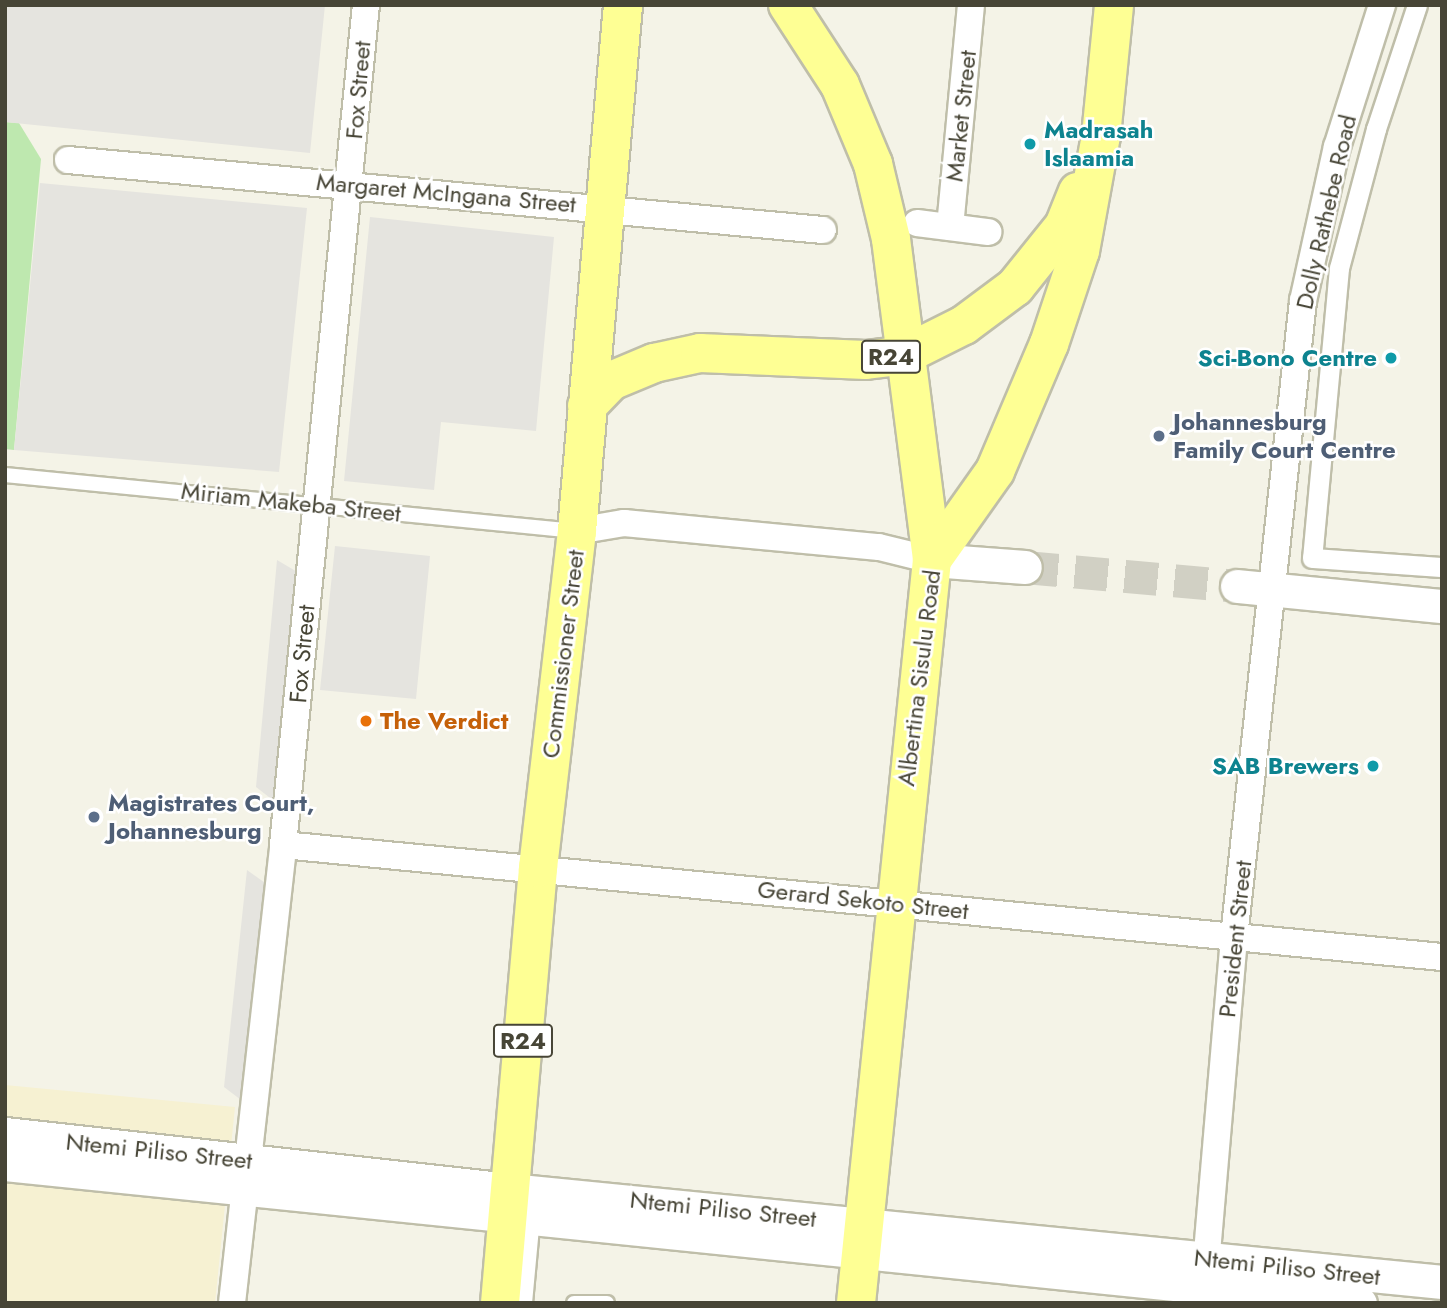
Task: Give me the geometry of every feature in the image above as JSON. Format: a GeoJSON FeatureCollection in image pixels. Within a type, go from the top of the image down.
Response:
{"type":"FeatureCollection","features":[{"type":"Feature","properties":{"kind":"main road","name":"Commissioner Street"},"geometry":{"type":"LineString","coordinates":[[500,1303],[521,1203],[538,868],[577,531],[623,5]]}},
{"type":"Feature","properties":{"kind":"main road"},"geometry":{"type":"LineString","coordinates":[[788,5],[840,85],[873,164],[891,239],[932,560]]}},
{"type":"Feature","properties":{"kind":"main road","name":"Albertina Sisulu Road"},"geometry":{"type":"LineString","coordinates":[[856,1303],[894,903],[932,560],[995,471],[1049,344],[1080,251],[1101,136],[1114,5]]}},
{"type":"Feature","properties":{"kind":"main road","name":"R24"},"geometry":{"type":"LineString","coordinates":[[587,406],[611,381],[654,363],[700,354],[866,360],[904,355],[964,325],[1015,287],[1064,226],[1101,136]]}},
{"type":"Feature","properties":{"kind":"street","name":"Fox Street"},"geometry":{"type":"LineString","coordinates":[[232,1303],[283,845],[366,5]]}},
{"type":"Feature","properties":{"kind":"street","name":"Market Street"},"geometry":{"type":"LineString","coordinates":[[950,227],[971,5]]}},
{"type":"Feature","properties":{"kind":"street","name":"Dolly Rathebe Road"},"geometry":{"type":"LineString","coordinates":[[1273,589],[1303,301],[1337,147],[1382,5]]}},
{"type":"Feature","properties":{"kind":"street"},"geometry":{"type":"LineString","coordinates":[[1417,5],[1376,130],[1339,268],[1312,558],[1442,567]]}},
{"type":"Feature","properties":{"kind":"street","name":"Margaret McIngana Street"},"geometry":{"type":"LineString","coordinates":[[68,160],[604,207],[823,230]]}},
{"type":"Feature","properties":{"kind":"street"},"geometry":{"type":"LineString","coordinates":[[917,223],[988,232]]}},
{"type":"Feature","properties":{"kind":"street","name":"Miriam Makeba Street"},"geometry":{"type":"LineString","coordinates":[[577,531],[880,565],[932,560],[1025,567]]}},
{"type":"Feature","properties":{"kind":"street"},"geometry":{"type":"LineString","coordinates":[[1237,586],[1442,607]]}},
{"type":"Feature","properties":{"kind":"street","name":"President Street"},"geometry":{"type":"LineString","coordinates":[[1205,1284],[1234,937],[1273,589]]}},
{"type":"Feature","properties":{"kind":"street","name":"Gerard Sekoto Street"},"geometry":{"type":"LineString","coordinates":[[283,845],[1442,957]]}},
{"type":"Feature","properties":{"kind":"street","name":"Ntemi Piliso Street"},"geometry":{"type":"LineString","coordinates":[[5,1134],[247,1173],[862,1236],[1360,1303]]}},
{"type":"Feature","properties":{"kind":"street","name":"Ntemi Piliso Street"},"geometry":{"type":"LineString","coordinates":[[5,1164],[247,1173]]}},
{"type":"Feature","properties":{"kind":"street","name":"Ntemi Piliso Street"},"geometry":{"type":"LineString","coordinates":[[1205,1284],[1442,1282]]}},
{"type":"Feature","properties":{"kind":"lane","name":"Miriam Makeba Street"},"geometry":{"type":"LineString","coordinates":[[5,475],[316,503],[577,531]]}},
{"type":"Feature","properties":{"kind":"lane"},"geometry":{"type":"LineString","coordinates":[[521,1203],[525,1303]]}},
{"type":"Feature","properties":{"kind":"lane"},"geometry":{"type":"LineString","coordinates":[[574,1303],[607,1303]]}},
{"type":"Feature","properties":{"kind":"shaded area"},"geometry":{"type":"Polygon","coordinates":[[[5,5],[325,5],[310,153],[5,122],[5,5]]]}},
{"type":"Feature","properties":{"kind":"shaded area"},"geometry":{"type":"Polygon","coordinates":[[[40,183],[307,208],[279,472],[14,450],[40,183]]]}},
{"type":"Feature","properties":{"kind":"shaded area"},"geometry":{"type":"Polygon","coordinates":[[[370,217],[554,237],[536,431],[441,422],[434,490],[344,481],[370,217]]]}},
{"type":"Feature","properties":{"kind":"shaded area"},"geometry":{"type":"Polygon","coordinates":[[[335,546],[430,556],[416,699],[320,690],[335,546]]]}},
{"type":"Feature","properties":{"kind":"shaded area"},"geometry":{"type":"Polygon","coordinates":[[[277,560],[299,573],[274,801],[256,787],[277,560]]]}},
{"type":"Feature","properties":{"kind":"shaded area"},"geometry":{"type":"Polygon","coordinates":[[[247,870],[268,885],[245,1103],[224,1087],[247,870]]]}},
{"type":"Feature","properties":{"kind":"shaded area"},"geometry":{"type":"Polygon","coordinates":[[[5,1085],[235,1107],[215,1303],[5,1303],[5,1085]]]}},
{"type":"Feature","properties":{"kind":"green space"},"geometry":{"type":"Polygon","coordinates":[[[5,122],[19,123],[41,159],[14,450],[5,449],[5,122]]]}},
{"type":"Feature","properties":{"kind":"tunnel"},"geometry":{"type":"LineString","coordinates":[[1025,567],[1237,586]]}},
{"type":"Feature","properties":{"kind":"place","name":"Madrasah Islaamia"},"geometry":{"type":"Point","coordinates":[1030,144]}},
{"type":"Feature","properties":{"kind":"place","name":"Sci-Bono Centre"},"geometry":{"type":"Point","coordinates":[1391,358]}},
{"type":"Feature","properties":{"kind":"place","name":"Johannesburg Family Court Centre"},"geometry":{"type":"Point","coordinates":[1159,436]}},
{"type":"Feature","properties":{"kind":"place","name":"The Verdict"},"geometry":{"type":"Point","coordinates":[366,721]}},
{"type":"Feature","properties":{"kind":"place","name":"SAB Brewers"},"geometry":{"type":"Point","coordinates":[1373,766]}},
{"type":"Feature","properties":{"kind":"place","name":"Magistrates Court, Johannesburg"},"geometry":{"type":"Point","coordinates":[94,817]}}]}
